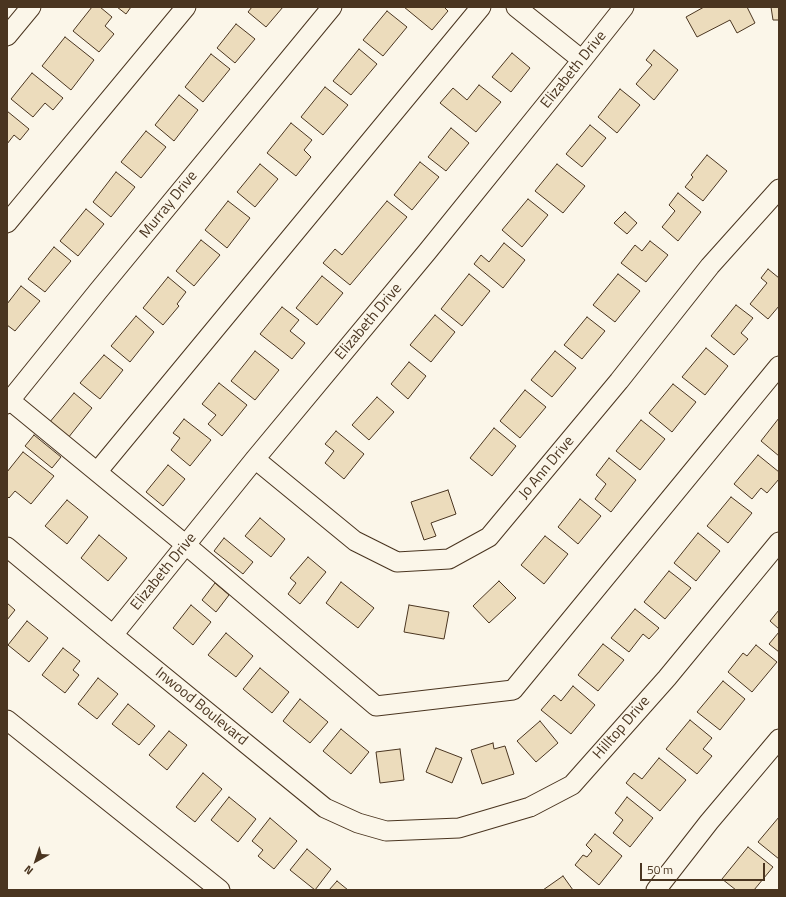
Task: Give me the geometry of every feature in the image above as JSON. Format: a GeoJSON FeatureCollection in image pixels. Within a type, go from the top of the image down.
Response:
{"type":"FeatureCollection","features":[{"type":"Feature","properties":{"kind":"street"},"geometry":{"type":"LineString","coordinates":[[7,36],[31,7]]}},
{"type":"Feature","properties":{"kind":"street"},"geometry":{"type":"LineString","coordinates":[[7,223],[186,7]]}},
{"type":"Feature","properties":{"kind":"street","name":"Murray Drive"},"geometry":{"type":"LineString","coordinates":[[8,401],[332,7]]}},
{"type":"Feature","properties":{"kind":"street"},"geometry":{"type":"LineString","coordinates":[[97,472],[481,7]]}},
{"type":"Feature","properties":{"kind":"street"},"geometry":{"type":"LineString","coordinates":[[516,7],[582,60]]}},
{"type":"Feature","properties":{"kind":"street","name":"Elizabeth Drive"},"geometry":{"type":"LineString","coordinates":[[113,635],[255,459],[427,252],[624,7]]}},
{"type":"Feature","properties":{"kind":"street","name":"Jo Ann Drive"},"geometry":{"type":"LineString","coordinates":[[255,459],[355,541],[398,562],[449,559],[489,537],[619,381],[710,266],[779,189]]}},
{"type":"Feature","properties":{"kind":"street"},"geometry":{"type":"LineString","coordinates":[[8,401],[186,545],[376,706],[513,690],[779,366]]}},
{"type":"Feature","properties":{"kind":"street","name":"Hilltop Drive"},"geometry":{"type":"LineString","coordinates":[[412,830],[459,828],[530,807],[572,785],[667,678],[779,542]]}},
{"type":"Feature","properties":{"kind":"street","name":"Inwood Boulevard"},"geometry":{"type":"LineString","coordinates":[[7,547],[325,808],[358,823],[386,831],[412,830]]}},
{"type":"Feature","properties":{"kind":"street"},"geometry":{"type":"LineString","coordinates":[[7,720],[220,890]]}},
{"type":"Feature","properties":{"kind":"street"},"geometry":{"type":"LineString","coordinates":[[656,890],[709,822],[779,739]]}},
{"type":"Feature","properties":{"kind":"building"},"geometry":{"type":"Polygon","coordinates":[[[92,7],[100,7],[112,17],[105,26],[114,34],[99,52],[73,31],[92,7]]]}},
{"type":"Feature","properties":{"kind":"building"},"geometry":{"type":"Polygon","coordinates":[[[117,7],[131,7],[126,14],[117,7]]]}},
{"type":"Feature","properties":{"kind":"building"},"geometry":{"type":"Polygon","coordinates":[[[252,7],[283,7],[266,27],[248,12],[252,7]]]}},
{"type":"Feature","properties":{"kind":"building"},"geometry":{"type":"Polygon","coordinates":[[[404,7],[444,7],[448,11],[432,30],[404,7]]]}},
{"type":"Feature","properties":{"kind":"building"},"geometry":{"type":"Polygon","coordinates":[[[704,7],[747,7],[755,23],[737,33],[730,20],[697,37],[686,17],[704,7]]]}},
{"type":"Feature","properties":{"kind":"building"},"geometry":{"type":"Polygon","coordinates":[[[771,7],[779,7],[779,20],[773,20],[771,7]]]}},
{"type":"Feature","properties":{"kind":"building"},"geometry":{"type":"Polygon","coordinates":[[[387,11],[407,27],[383,56],[363,40],[387,11]]]}},
{"type":"Feature","properties":{"kind":"building"},"geometry":{"type":"Polygon","coordinates":[[[236,24],[255,39],[235,63],[217,48],[236,24]]]}},
{"type":"Feature","properties":{"kind":"building"},"geometry":{"type":"Polygon","coordinates":[[[65,37],[94,60],[71,90],[42,66],[65,37]]]}},
{"type":"Feature","properties":{"kind":"building"},"geometry":{"type":"Polygon","coordinates":[[[359,49],[377,64],[351,95],[333,81],[359,49]]]}},
{"type":"Feature","properties":{"kind":"building"},"geometry":{"type":"Polygon","coordinates":[[[654,50],[678,70],[654,100],[636,84],[652,65],[646,60],[654,50]]]}},
{"type":"Feature","properties":{"kind":"building"},"geometry":{"type":"Polygon","coordinates":[[[512,53],[530,68],[511,92],[492,77],[512,53]]]}},
{"type":"Feature","properties":{"kind":"building"},"geometry":{"type":"Polygon","coordinates":[[[211,54],[230,69],[203,102],[185,87],[211,54]]]}},
{"type":"Feature","properties":{"kind":"building"},"geometry":{"type":"Polygon","coordinates":[[[32,73],[63,98],[53,110],[45,103],[33,117],[11,99],[32,73]]]}},
{"type":"Feature","properties":{"kind":"building"},"geometry":{"type":"Polygon","coordinates":[[[479,85],[501,102],[476,132],[440,103],[453,88],[467,100],[479,85]]]}},
{"type":"Feature","properties":{"kind":"building"},"geometry":{"type":"Polygon","coordinates":[[[325,87],[348,105],[323,135],[301,117],[325,87]]]}},
{"type":"Feature","properties":{"kind":"building"},"geometry":{"type":"Polygon","coordinates":[[[620,89],[640,105],[617,133],[598,117],[620,89]]]}},
{"type":"Feature","properties":{"kind":"building"},"geometry":{"type":"Polygon","coordinates":[[[179,95],[198,110],[174,141],[155,125],[179,95]]]}},
{"type":"Feature","properties":{"kind":"building"},"geometry":{"type":"Polygon","coordinates":[[[7,111],[29,129],[20,140],[14,135],[7,144],[7,111]]]}},
{"type":"Feature","properties":{"kind":"building"},"geometry":{"type":"Polygon","coordinates":[[[291,123],[312,140],[304,150],[311,157],[296,176],[267,153],[291,123]]]}},
{"type":"Feature","properties":{"kind":"building"},"geometry":{"type":"Polygon","coordinates":[[[590,125],[606,138],[582,167],[566,154],[590,125]]]}},
{"type":"Feature","properties":{"kind":"building"},"geometry":{"type":"Polygon","coordinates":[[[451,128],[469,143],[446,171],[428,157],[451,128]]]}},
{"type":"Feature","properties":{"kind":"building"},"geometry":{"type":"Polygon","coordinates":[[[146,131],[166,147],[141,178],[121,162],[146,131]]]}},
{"type":"Feature","properties":{"kind":"building"},"geometry":{"type":"Polygon","coordinates":[[[707,155],[727,171],[703,201],[685,187],[693,177],[691,175],[707,155]]]}},
{"type":"Feature","properties":{"kind":"building"},"geometry":{"type":"Polygon","coordinates":[[[420,162],[439,177],[412,210],[394,195],[420,162]]]}},
{"type":"Feature","properties":{"kind":"building"},"geometry":{"type":"Polygon","coordinates":[[[260,164],[278,179],[255,207],[237,192],[260,164]]]}},
{"type":"Feature","properties":{"kind":"building"},"geometry":{"type":"Polygon","coordinates":[[[557,164],[585,186],[563,213],[535,191],[557,164]]]}},
{"type":"Feature","properties":{"kind":"building"},"geometry":{"type":"Polygon","coordinates":[[[116,172],[135,187],[111,217],[93,202],[116,172]]]}},
{"type":"Feature","properties":{"kind":"building"},"geometry":{"type":"Polygon","coordinates":[[[678,193],[701,212],[678,241],[662,227],[675,211],[669,205],[678,193]]]}},
{"type":"Feature","properties":{"kind":"building"},"geometry":{"type":"Polygon","coordinates":[[[528,199],[548,215],[522,247],[502,230],[528,199]]]}},
{"type":"Feature","properties":{"kind":"building"},"geometry":{"type":"Polygon","coordinates":[[[228,201],[250,218],[227,248],[205,230],[228,201]]]}},
{"type":"Feature","properties":{"kind":"building"},"geometry":{"type":"Polygon","coordinates":[[[387,201],[407,217],[350,285],[323,263],[335,249],[342,255],[387,201]]]}},
{"type":"Feature","properties":{"kind":"building"},"geometry":{"type":"Polygon","coordinates":[[[86,209],[104,224],[78,256],[60,241],[86,209]]]}},
{"type":"Feature","properties":{"kind":"building"},"geometry":{"type":"Polygon","coordinates":[[[625,212],[637,223],[627,234],[614,223],[625,212]]]}},
{"type":"Feature","properties":{"kind":"building"},"geometry":{"type":"Polygon","coordinates":[[[201,240],[220,255],[194,286],[176,271],[201,240]]]}},
{"type":"Feature","properties":{"kind":"building"},"geometry":{"type":"Polygon","coordinates":[[[650,241],[668,255],[646,282],[621,263],[635,245],[642,251],[650,241]]]}},
{"type":"Feature","properties":{"kind":"building"},"geometry":{"type":"Polygon","coordinates":[[[504,243],[525,260],[503,288],[474,264],[481,255],[489,262],[504,243]]]}},
{"type":"Feature","properties":{"kind":"building"},"geometry":{"type":"Polygon","coordinates":[[[54,247],[71,261],[45,292],[28,279],[54,247]]]}},
{"type":"Feature","properties":{"kind":"building"},"geometry":{"type":"Polygon","coordinates":[[[768,269],[779,278],[779,306],[768,319],[750,304],[767,283],[761,278],[768,269]]]}},
{"type":"Feature","properties":{"kind":"building"},"geometry":{"type":"Polygon","coordinates":[[[469,274],[490,291],[462,326],[441,309],[469,274]]]}},
{"type":"Feature","properties":{"kind":"building"},"geometry":{"type":"Polygon","coordinates":[[[618,274],[640,291],[615,322],[593,305],[618,274]]]}},
{"type":"Feature","properties":{"kind":"building"},"geometry":{"type":"Polygon","coordinates":[[[322,276],[343,293],[317,325],[296,308],[322,276]]]}},
{"type":"Feature","properties":{"kind":"building"},"geometry":{"type":"Polygon","coordinates":[[[168,277],[186,292],[177,304],[179,306],[163,325],[143,308],[168,277]]]}},
{"type":"Feature","properties":{"kind":"building"},"geometry":{"type":"Polygon","coordinates":[[[21,286],[40,301],[15,331],[7,325],[7,304],[21,286]]]}},
{"type":"Feature","properties":{"kind":"building"},"geometry":{"type":"Polygon","coordinates":[[[736,305],[753,318],[741,333],[748,339],[734,355],[711,336],[736,305]]]}},
{"type":"Feature","properties":{"kind":"building"},"geometry":{"type":"Polygon","coordinates":[[[282,307],[299,320],[290,331],[305,343],[292,359],[260,334],[282,307]]]}},
{"type":"Feature","properties":{"kind":"building"},"geometry":{"type":"Polygon","coordinates":[[[435,315],[455,332],[431,362],[410,345],[435,315]]]}},
{"type":"Feature","properties":{"kind":"building"},"geometry":{"type":"Polygon","coordinates":[[[136,316],[154,332],[130,362],[111,346],[136,316]]]}},
{"type":"Feature","properties":{"kind":"building"},"geometry":{"type":"Polygon","coordinates":[[[587,317],[605,331],[582,359],[564,345],[587,317]]]}},
{"type":"Feature","properties":{"kind":"building"},"geometry":{"type":"Polygon","coordinates":[[[706,348],[728,366],[705,395],[682,377],[706,348]]]}},
{"type":"Feature","properties":{"kind":"building"},"geometry":{"type":"Polygon","coordinates":[[[255,351],[279,370],[255,400],[231,381],[255,351]]]}},
{"type":"Feature","properties":{"kind":"building"},"geometry":{"type":"Polygon","coordinates":[[[555,351],[576,368],[552,397],[531,380],[555,351]]]}},
{"type":"Feature","properties":{"kind":"building"},"geometry":{"type":"Polygon","coordinates":[[[104,355],[123,370],[100,399],[80,383],[104,355]]]}},
{"type":"Feature","properties":{"kind":"building"},"geometry":{"type":"Polygon","coordinates":[[[409,362],[426,376],[408,399],[391,384],[409,362]]]}},
{"type":"Feature","properties":{"kind":"building"},"geometry":{"type":"Polygon","coordinates":[[[219,383],[247,405],[222,436],[208,424],[216,415],[202,404],[219,383]]]}},
{"type":"Feature","properties":{"kind":"building"},"geometry":{"type":"Polygon","coordinates":[[[673,384],[696,402],[672,432],[649,413],[673,384]]]}},
{"type":"Feature","properties":{"kind":"building"},"geometry":{"type":"Polygon","coordinates":[[[525,390],[546,407],[520,438],[500,421],[525,390]]]}},
{"type":"Feature","properties":{"kind":"building"},"geometry":{"type":"Polygon","coordinates":[[[74,393],[92,408],[68,438],[49,423],[74,393]]]}},
{"type":"Feature","properties":{"kind":"building"},"geometry":{"type":"Polygon","coordinates":[[[377,397],[394,412],[369,440],[352,425],[377,397]]]}},
{"type":"Feature","properties":{"kind":"building"},"geometry":{"type":"Polygon","coordinates":[[[779,418],[779,456],[761,441],[779,418]]]}},
{"type":"Feature","properties":{"kind":"building"},"geometry":{"type":"Polygon","coordinates":[[[184,419],[211,440],[190,466],[171,450],[180,438],[173,433],[184,419]]]}},
{"type":"Feature","properties":{"kind":"building"},"geometry":{"type":"Polygon","coordinates":[[[641,420],[665,439],[640,470],[616,451],[641,420]]]}},
{"type":"Feature","properties":{"kind":"building"},"geometry":{"type":"Polygon","coordinates":[[[494,428],[516,446],[492,476],[470,458],[494,428]]]}},
{"type":"Feature","properties":{"kind":"building"},"geometry":{"type":"Polygon","coordinates":[[[336,431],[364,454],[344,479],[325,463],[334,451],[325,444],[336,431]]]}},
{"type":"Feature","properties":{"kind":"building"},"geometry":{"type":"Polygon","coordinates":[[[34,435],[61,457],[52,468],[25,446],[34,435]]]}},
{"type":"Feature","properties":{"kind":"building"},"geometry":{"type":"Polygon","coordinates":[[[23,452],[54,476],[31,504],[15,491],[9,498],[7,496],[7,472],[23,452]]]}},
{"type":"Feature","properties":{"kind":"building"},"geometry":{"type":"Polygon","coordinates":[[[758,455],[779,472],[779,479],[767,493],[761,488],[752,499],[734,484],[758,455]]]}},
{"type":"Feature","properties":{"kind":"building"},"geometry":{"type":"Polygon","coordinates":[[[609,458],[636,480],[611,512],[595,499],[606,484],[596,475],[609,458]]]}},
{"type":"Feature","properties":{"kind":"building"},"geometry":{"type":"Polygon","coordinates":[[[168,465],[185,479],[163,506],[146,492],[168,465]]]}},
{"type":"Feature","properties":{"kind":"building"},"geometry":{"type":"Polygon","coordinates":[[[448,490],[456,514],[431,523],[436,536],[424,540],[411,502],[448,490]]]}},
{"type":"Feature","properties":{"kind":"building"},"geometry":{"type":"Polygon","coordinates":[[[731,497],[752,513],[728,543],[707,526],[731,497]]]}},
{"type":"Feature","properties":{"kind":"building"},"geometry":{"type":"Polygon","coordinates":[[[580,499],[601,516],[578,544],[558,527],[580,499]]]}},
{"type":"Feature","properties":{"kind":"building"},"geometry":{"type":"Polygon","coordinates":[[[67,500],[88,517],[67,544],[45,526],[67,500]]]}},
{"type":"Feature","properties":{"kind":"building"},"geometry":{"type":"Polygon","coordinates":[[[260,518],[285,539],[271,557],[245,536],[260,518]]]}},
{"type":"Feature","properties":{"kind":"building"},"geometry":{"type":"Polygon","coordinates":[[[698,533],[720,551],[696,581],[674,563],[698,533]]]}},
{"type":"Feature","properties":{"kind":"building"},"geometry":{"type":"Polygon","coordinates":[[[99,535],[127,558],[108,581],[81,558],[99,535]]]}},
{"type":"Feature","properties":{"kind":"building"},"geometry":{"type":"Polygon","coordinates":[[[545,536],[568,554],[544,584],[521,565],[545,536]]]}},
{"type":"Feature","properties":{"kind":"building"},"geometry":{"type":"Polygon","coordinates":[[[224,538],[253,562],[243,574],[214,551],[224,538]]]}},
{"type":"Feature","properties":{"kind":"building"},"geometry":{"type":"Polygon","coordinates":[[[308,557],[326,572],[300,604],[288,594],[296,583],[290,578],[308,557]]]}},
{"type":"Feature","properties":{"kind":"building"},"geometry":{"type":"Polygon","coordinates":[[[669,571],[691,588],[665,619],[644,602],[669,571]]]}},
{"type":"Feature","properties":{"kind":"building"},"geometry":{"type":"Polygon","coordinates":[[[499,581],[516,598],[489,623],[473,606],[499,581]]]}},
{"type":"Feature","properties":{"kind":"building"},"geometry":{"type":"Polygon","coordinates":[[[341,582],[374,608],[358,628],[326,603],[341,582]]]}},
{"type":"Feature","properties":{"kind":"building"},"geometry":{"type":"Polygon","coordinates":[[[215,583],[229,595],[216,612],[202,600],[215,583]]]}},
{"type":"Feature","properties":{"kind":"building"},"geometry":{"type":"Polygon","coordinates":[[[7,603],[15,610],[7,620],[7,603]]]}},
{"type":"Feature","properties":{"kind":"building"},"geometry":{"type":"Polygon","coordinates":[[[191,605],[211,622],[193,645],[173,628],[191,605]]]}},
{"type":"Feature","properties":{"kind":"building"},"geometry":{"type":"Polygon","coordinates":[[[409,605],[449,612],[444,639],[404,632],[409,605]]]}},
{"type":"Feature","properties":{"kind":"building"},"geometry":{"type":"Polygon","coordinates":[[[635,609],[659,628],[649,639],[643,634],[629,652],[611,638],[635,609]]]}},
{"type":"Feature","properties":{"kind":"building"},"geometry":{"type":"Polygon","coordinates":[[[779,610],[779,629],[770,621],[779,610]]]}},
{"type":"Feature","properties":{"kind":"building"},"geometry":{"type":"Polygon","coordinates":[[[27,621],[48,638],[29,662],[8,645],[27,621]]]}},
{"type":"Feature","properties":{"kind":"building"},"geometry":{"type":"Polygon","coordinates":[[[779,632],[779,652],[769,644],[779,632]]]}},
{"type":"Feature","properties":{"kind":"building"},"geometry":{"type":"Polygon","coordinates":[[[226,633],[253,656],[236,677],[208,655],[226,633]]]}},
{"type":"Feature","properties":{"kind":"building"},"geometry":{"type":"Polygon","coordinates":[[[603,644],[624,660],[598,691],[578,675],[603,644]]]}},
{"type":"Feature","properties":{"kind":"building"},"geometry":{"type":"Polygon","coordinates":[[[756,645],[777,662],[752,692],[728,672],[743,653],[747,656],[756,645]]]}},
{"type":"Feature","properties":{"kind":"building"},"geometry":{"type":"Polygon","coordinates":[[[63,648],[80,661],[73,670],[79,675],[65,693],[42,675],[63,648]]]}},
{"type":"Feature","properties":{"kind":"building"},"geometry":{"type":"Polygon","coordinates":[[[260,668],[289,692],[272,713],[243,689],[260,668]]]}},
{"type":"Feature","properties":{"kind":"building"},"geometry":{"type":"Polygon","coordinates":[[[98,678],[118,694],[97,719],[78,704],[98,678]]]}},
{"type":"Feature","properties":{"kind":"building"},"geometry":{"type":"Polygon","coordinates":[[[723,681],[745,699],[720,730],[697,712],[723,681]]]}},
{"type":"Feature","properties":{"kind":"building"},"geometry":{"type":"Polygon","coordinates":[[[573,686],[595,705],[571,734],[541,710],[554,695],[561,701],[573,686]]]}},
{"type":"Feature","properties":{"kind":"building"},"geometry":{"type":"Polygon","coordinates":[[[300,699],[328,722],[310,743],[283,721],[300,699]]]}},
{"type":"Feature","properties":{"kind":"building"},"geometry":{"type":"Polygon","coordinates":[[[128,704],[155,726],[139,745],[112,724],[128,704]]]}},
{"type":"Feature","properties":{"kind":"building"},"geometry":{"type":"Polygon","coordinates":[[[690,720],[712,738],[703,749],[712,756],[697,774],[666,749],[690,720]]]}},
{"type":"Feature","properties":{"kind":"building"},"geometry":{"type":"Polygon","coordinates":[[[540,721],[558,743],[536,762],[517,741],[540,721]]]}},
{"type":"Feature","properties":{"kind":"building"},"geometry":{"type":"Polygon","coordinates":[[[341,729],[369,752],[351,774],[323,751],[341,729]]]}},
{"type":"Feature","properties":{"kind":"building"},"geometry":{"type":"Polygon","coordinates":[[[169,731],[187,745],[167,770],[149,755],[169,731]]]}},
{"type":"Feature","properties":{"kind":"building"},"geometry":{"type":"Polygon","coordinates":[[[493,743],[494,749],[505,746],[514,774],[482,784],[471,750],[493,743]]]}},
{"type":"Feature","properties":{"kind":"building"},"geometry":{"type":"Polygon","coordinates":[[[436,748],[462,758],[452,783],[426,772],[436,748]]]}},
{"type":"Feature","properties":{"kind":"building"},"geometry":{"type":"Polygon","coordinates":[[[400,749],[404,780],[380,783],[376,752],[400,749]]]}},
{"type":"Feature","properties":{"kind":"building"},"geometry":{"type":"Polygon","coordinates":[[[659,758],[686,780],[660,811],[626,783],[634,773],[642,779],[659,758]]]}},
{"type":"Feature","properties":{"kind":"building"},"geometry":{"type":"Polygon","coordinates":[[[203,773],[222,789],[195,822],[176,807],[203,773]]]}},
{"type":"Feature","properties":{"kind":"building"},"geometry":{"type":"Polygon","coordinates":[[[229,797],[256,819],[238,842],[211,820],[229,797]]]}},
{"type":"Feature","properties":{"kind":"building"},"geometry":{"type":"Polygon","coordinates":[[[627,797],[653,818],[630,847],[613,833],[623,820],[615,813],[627,797]]]}},
{"type":"Feature","properties":{"kind":"building"},"geometry":{"type":"Polygon","coordinates":[[[779,817],[779,859],[758,842],[779,817]]]}},
{"type":"Feature","properties":{"kind":"building"},"geometry":{"type":"Polygon","coordinates":[[[270,818],[297,841],[274,869],[258,856],[263,850],[252,841],[270,818]]]}},
{"type":"Feature","properties":{"kind":"building"},"geometry":{"type":"Polygon","coordinates":[[[595,834],[622,856],[599,885],[575,865],[583,855],[587,857],[592,851],[586,845],[595,834]]]}},
{"type":"Feature","properties":{"kind":"building"},"geometry":{"type":"Polygon","coordinates":[[[748,847],[773,867],[754,890],[736,890],[722,879],[748,847]]]}},
{"type":"Feature","properties":{"kind":"building"},"geometry":{"type":"Polygon","coordinates":[[[307,849],[331,869],[315,890],[290,870],[307,849]]]}},
{"type":"Feature","properties":{"kind":"building"},"geometry":{"type":"Polygon","coordinates":[[[563,876],[573,890],[543,890],[563,876]]]}},
{"type":"Feature","properties":{"kind":"building"},"geometry":{"type":"Polygon","coordinates":[[[337,881],[348,890],[329,890],[337,881]]]}}]}
